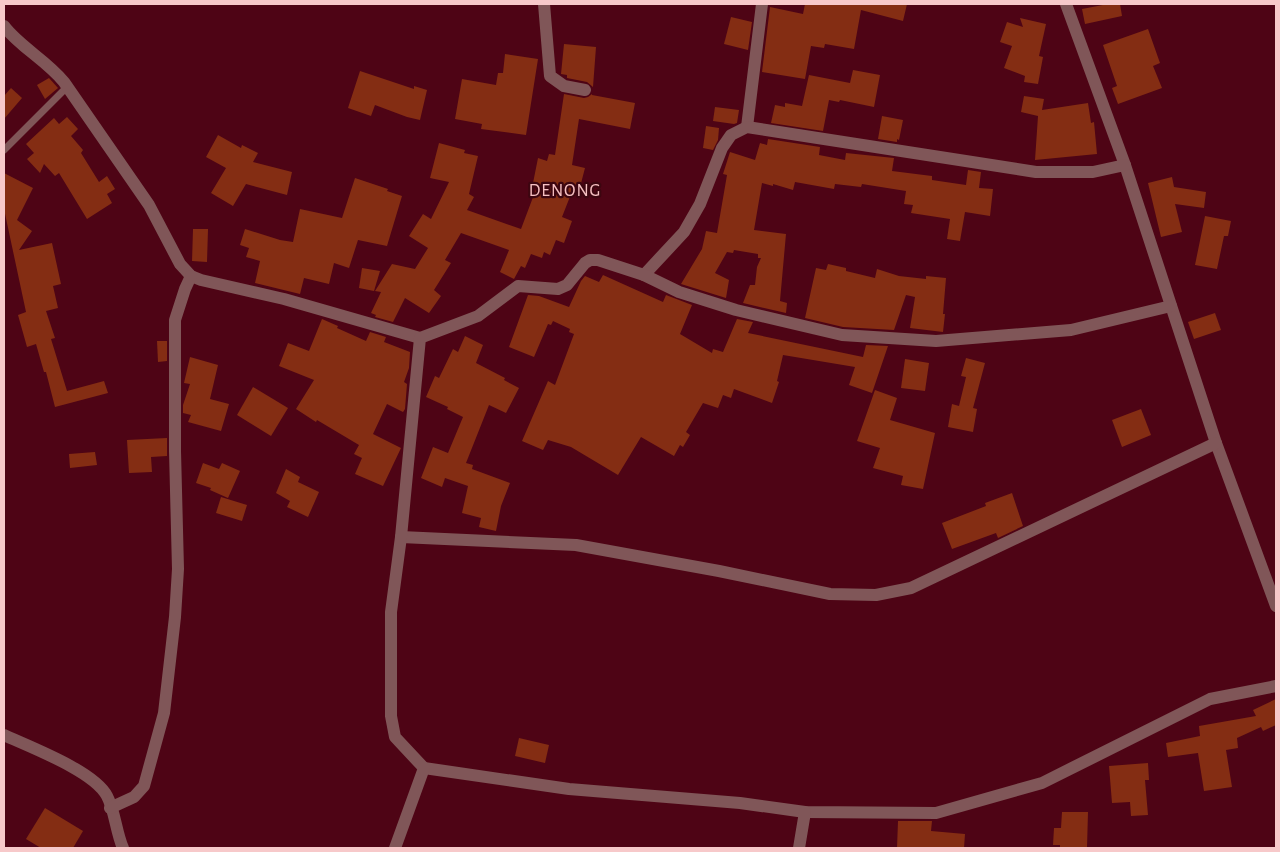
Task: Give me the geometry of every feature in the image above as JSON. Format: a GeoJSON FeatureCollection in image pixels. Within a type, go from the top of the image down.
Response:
{"type":"FeatureCollection","features":[{"type":"Feature","properties":{"kind":"street"},"geometry":{"type":"LineString","coordinates":[[544,4],[550,76],[564,86],[585,90]]}},
{"type":"Feature","properties":{"kind":"street"},"geometry":{"type":"LineString","coordinates":[[747,127],[762,4]]}},
{"type":"Feature","properties":{"kind":"street"},"geometry":{"type":"LineString","coordinates":[[1066,4],[1125,165],[1216,443],[1276,606]]}},
{"type":"Feature","properties":{"kind":"street"},"geometry":{"type":"LineString","coordinates":[[4,26],[10,34],[53,69],[67,87],[149,205],[175,256],[191,276],[200,280],[284,299],[420,338],[478,316],[518,286],[558,289],[565,287],[584,263],[590,260],[598,260],[644,275],[679,292],[736,310],[842,336],[936,341],[1071,330],[1170,306]]}},
{"type":"Feature","properties":{"kind":"street"},"geometry":{"type":"LineString","coordinates":[[644,275],[684,232],[700,204],[722,148],[731,135],[747,127],[1036,172],[1093,172],[1125,165]]}},
{"type":"Feature","properties":{"kind":"street"},"geometry":{"type":"LineString","coordinates":[[110,808],[134,797],[144,786],[164,713],[176,617],[178,569],[175,452],[175,320],[184,289],[191,276]]}},
{"type":"Feature","properties":{"kind":"street"},"geometry":{"type":"LineString","coordinates":[[420,338],[401,537],[391,612],[392,727],[400,745],[424,768],[569,789],[740,803],[806,812],[936,813],[1042,782],[1210,699],[1276,686]]}},
{"type":"Feature","properties":{"kind":"street"},"geometry":{"type":"LineString","coordinates":[[401,537],[576,545],[719,571],[830,594],[876,595],[911,588],[1216,443]]}},
{"type":"Feature","properties":{"kind":"street"},"geometry":{"type":"LineString","coordinates":[[4,735],[62,762],[102,788],[108,798],[123,848]]}},
{"type":"Feature","properties":{"kind":"street"},"geometry":{"type":"LineString","coordinates":[[395,848],[424,768]]}},
{"type":"Feature","properties":{"kind":"street"},"geometry":{"type":"LineString","coordinates":[[799,848],[806,812]]}},
{"type":"Feature","properties":{"kind":"lane"},"geometry":{"type":"LineString","coordinates":[[4,150],[67,87]]}},
{"type":"Feature","properties":{"kind":"building"},"geometry":{"type":"Polygon","coordinates":[[[805,4],[907,4],[903,21],[861,10],[854,49],[825,44],[824,48],[811,46],[805,79],[762,72],[770,7],[803,14],[805,4]]]}},
{"type":"Feature","properties":{"kind":"building"},"geometry":{"type":"Polygon","coordinates":[[[1108,4],[1120,4],[1122,16],[1085,24],[1082,9],[1108,4]]]}},
{"type":"Feature","properties":{"kind":"building"},"geometry":{"type":"Polygon","coordinates":[[[731,17],[752,22],[748,50],[724,44],[731,17]]]}},
{"type":"Feature","properties":{"kind":"building"},"geometry":{"type":"Polygon","coordinates":[[[1020,18],[1046,24],[1039,56],[1043,57],[1038,84],[1024,82],[1025,76],[1004,68],[1012,46],[1000,42],[1007,22],[1023,27],[1020,18]]]}},
{"type":"Feature","properties":{"kind":"building"},"geometry":{"type":"Polygon","coordinates":[[[1148,29],[1160,63],[1153,66],[1162,88],[1118,104],[1112,88],[1117,86],[1103,45],[1148,29]]]}},
{"type":"Feature","properties":{"kind":"building"},"geometry":{"type":"Polygon","coordinates":[[[564,44],[596,47],[593,87],[587,82],[567,78],[567,75],[561,74],[564,44]]]}},
{"type":"Feature","properties":{"kind":"building"},"geometry":{"type":"Polygon","coordinates":[[[505,54],[538,59],[526,135],[481,129],[482,124],[455,119],[462,79],[496,85],[498,73],[503,73],[505,54]]]}},
{"type":"Feature","properties":{"kind":"building"},"geometry":{"type":"Polygon","coordinates":[[[853,70],[880,75],[874,107],[840,100],[839,102],[829,100],[823,131],[771,123],[775,105],[785,107],[785,103],[802,106],[809,75],[850,83],[853,70]]]}},
{"type":"Feature","properties":{"kind":"building"},"geometry":{"type":"Polygon","coordinates":[[[360,71],[414,89],[414,86],[427,90],[420,120],[375,105],[371,116],[348,108],[360,71]]]}},
{"type":"Feature","properties":{"kind":"building"},"geometry":{"type":"Polygon","coordinates":[[[49,78],[58,88],[45,99],[37,85],[49,78]]]}},
{"type":"Feature","properties":{"kind":"building"},"geometry":{"type":"Polygon","coordinates":[[[11,88],[22,98],[4,119],[4,96],[11,88]]]}},
{"type":"Feature","properties":{"kind":"building"},"geometry":{"type":"Polygon","coordinates":[[[564,94],[584,98],[592,94],[635,103],[630,129],[579,119],[572,165],[585,168],[579,191],[573,189],[562,217],[572,221],[564,243],[556,240],[550,255],[544,252],[542,258],[531,254],[525,268],[521,266],[514,279],[500,272],[509,250],[461,233],[445,260],[451,263],[434,290],[441,296],[429,313],[405,298],[393,322],[375,317],[376,315],[371,313],[381,292],[375,291],[392,264],[415,269],[428,248],[409,236],[423,214],[431,219],[449,182],[430,178],[439,143],[465,150],[464,153],[478,156],[469,194],[474,197],[467,210],[521,229],[538,184],[533,183],[538,158],[547,161],[549,154],[555,155],[564,94]]]}},
{"type":"Feature","properties":{"kind":"building"},"geometry":{"type":"Polygon","coordinates":[[[1024,96],[1044,99],[1042,110],[1088,103],[1091,123],[1094,122],[1097,154],[1035,160],[1038,116],[1021,112],[1024,96]]]}},
{"type":"Feature","properties":{"kind":"building"},"geometry":{"type":"Polygon","coordinates":[[[715,107],[739,110],[737,123],[713,121],[715,107]]]}},
{"type":"Feature","properties":{"kind":"building"},"geometry":{"type":"Polygon","coordinates":[[[882,116],[903,120],[897,142],[878,139],[882,116]]]}},
{"type":"Feature","properties":{"kind":"building"},"geometry":{"type":"Polygon","coordinates":[[[67,117],[78,129],[71,136],[83,150],[81,153],[99,182],[107,176],[115,189],[107,194],[112,203],[87,219],[59,173],[55,176],[44,164],[40,173],[27,159],[34,153],[26,144],[54,118],[59,124],[67,117]]]}},
{"type":"Feature","properties":{"kind":"building"},"geometry":{"type":"Polygon","coordinates":[[[706,126],[719,128],[718,140],[713,150],[703,148],[706,126]]]}},
{"type":"Feature","properties":{"kind":"building"},"geometry":{"type":"Polygon","coordinates":[[[218,135],[241,148],[242,145],[258,153],[253,162],[292,172],[287,195],[246,184],[233,206],[211,193],[226,168],[206,157],[218,135]]]}},
{"type":"Feature","properties":{"kind":"building"},"geometry":{"type":"Polygon","coordinates":[[[768,139],[820,147],[819,155],[845,160],[846,153],[894,158],[892,171],[932,176],[932,180],[966,185],[968,170],[981,172],[979,188],[993,189],[990,216],[965,212],[960,241],[947,239],[950,219],[911,213],[913,205],[904,204],[906,191],[862,184],[861,187],[835,184],[834,189],[795,182],[793,190],[762,183],[754,230],[786,234],[780,301],[787,303],[786,313],[743,303],[750,285],[755,285],[757,267],[761,258],[758,258],[758,254],[734,250],[733,253],[727,252],[715,273],[729,280],[726,298],[681,284],[702,249],[706,231],[717,233],[727,175],[723,174],[730,152],[755,160],[760,143],[767,145],[768,139]]]}},
{"type":"Feature","properties":{"kind":"building"},"geometry":{"type":"Polygon","coordinates":[[[4,173],[33,188],[17,220],[32,231],[19,250],[52,243],[61,284],[53,286],[58,308],[46,311],[55,338],[51,339],[67,391],[104,381],[108,393],[55,407],[36,344],[27,347],[18,315],[26,312],[4,209],[4,173]]]}},
{"type":"Feature","properties":{"kind":"building"},"geometry":{"type":"Polygon","coordinates":[[[1172,177],[1174,187],[1206,192],[1204,208],[1175,204],[1182,232],[1161,237],[1148,183],[1172,177]]]}},
{"type":"Feature","properties":{"kind":"building"},"geometry":{"type":"Polygon","coordinates":[[[355,178],[388,189],[387,191],[402,196],[387,246],[358,240],[349,268],[334,263],[329,284],[304,278],[300,294],[255,283],[260,261],[246,257],[249,248],[240,245],[245,229],[293,242],[300,209],[342,218],[355,178]]]}},
{"type":"Feature","properties":{"kind":"building"},"geometry":{"type":"Polygon","coordinates":[[[1205,216],[1231,221],[1228,236],[1224,236],[1217,269],[1195,265],[1205,216]]]}},
{"type":"Feature","properties":{"kind":"building"},"geometry":{"type":"Polygon","coordinates":[[[193,229],[208,229],[207,262],[192,261],[193,229]]]}},
{"type":"Feature","properties":{"kind":"building"},"geometry":{"type":"Polygon","coordinates":[[[828,264],[846,268],[846,271],[875,278],[877,269],[899,276],[926,279],[926,276],[946,278],[943,332],[910,328],[915,297],[906,295],[894,330],[843,327],[805,318],[816,268],[826,270],[828,264]]]}},
{"type":"Feature","properties":{"kind":"building"},"geometry":{"type":"Polygon","coordinates":[[[362,268],[380,271],[374,291],[359,288],[362,268]]]}},
{"type":"Feature","properties":{"kind":"building"},"geometry":{"type":"Polygon","coordinates":[[[603,275],[663,302],[666,295],[692,305],[680,334],[712,353],[713,349],[723,352],[737,319],[753,322],[748,333],[863,357],[866,345],[888,346],[872,393],[849,385],[855,367],[783,355],[777,381],[779,382],[772,403],[734,389],[731,398],[723,395],[718,408],[703,403],[686,432],[690,435],[683,447],[680,445],[674,456],[641,437],[618,475],[571,447],[548,440],[543,450],[522,441],[548,381],[555,385],[574,334],[569,332],[570,329],[553,321],[551,325],[548,324],[534,357],[509,347],[528,295],[539,296],[569,307],[585,276],[599,282],[603,275]]]}},
{"type":"Feature","properties":{"kind":"building"},"geometry":{"type":"Polygon","coordinates":[[[1215,313],[1221,330],[1194,339],[1188,322],[1215,313]]]}},
{"type":"Feature","properties":{"kind":"building"},"geometry":{"type":"Polygon","coordinates":[[[322,319],[366,341],[370,332],[386,337],[384,342],[410,352],[409,368],[404,382],[407,384],[405,409],[403,412],[387,404],[373,434],[401,448],[383,486],[355,474],[362,458],[354,454],[359,445],[296,409],[314,380],[279,366],[288,343],[309,351],[322,319]]]}},
{"type":"Feature","properties":{"kind":"building"},"geometry":{"type":"Polygon","coordinates":[[[465,336],[483,345],[476,363],[505,378],[504,380],[519,388],[506,413],[489,405],[466,463],[473,465],[472,469],[510,483],[501,506],[496,531],[479,527],[481,518],[462,513],[468,486],[445,478],[442,487],[421,478],[433,447],[448,453],[463,417],[447,409],[448,407],[426,397],[435,376],[439,378],[453,349],[458,352],[465,336]]]}},
{"type":"Feature","properties":{"kind":"building"},"geometry":{"type":"Polygon","coordinates":[[[157,341],[167,341],[167,361],[158,362],[157,341]]]}},
{"type":"Feature","properties":{"kind":"building"},"geometry":{"type":"Polygon","coordinates":[[[190,357],[218,365],[210,399],[229,404],[221,431],[188,422],[191,415],[183,413],[183,405],[190,384],[184,383],[190,357]]]}},
{"type":"Feature","properties":{"kind":"building"},"geometry":{"type":"Polygon","coordinates":[[[966,358],[985,363],[973,408],[977,409],[973,432],[948,427],[952,404],[959,406],[966,377],[961,376],[966,358]]]}},
{"type":"Feature","properties":{"kind":"building"},"geometry":{"type":"Polygon","coordinates":[[[905,359],[929,363],[925,391],[901,388],[905,359]]]}},
{"type":"Feature","properties":{"kind":"building"},"geometry":{"type":"Polygon","coordinates":[[[253,387],[288,408],[271,436],[237,415],[253,387]]]}},
{"type":"Feature","properties":{"kind":"building"},"geometry":{"type":"Polygon","coordinates":[[[875,390],[897,398],[890,420],[935,433],[923,489],[901,485],[903,476],[873,468],[880,448],[857,441],[875,390]]]}},
{"type":"Feature","properties":{"kind":"building"},"geometry":{"type":"Polygon","coordinates":[[[1141,409],[1151,435],[1122,447],[1112,420],[1141,409]]]}},
{"type":"Feature","properties":{"kind":"building"},"geometry":{"type":"Polygon","coordinates":[[[167,438],[167,456],[151,457],[152,472],[129,473],[127,440],[167,438]]]}},
{"type":"Feature","properties":{"kind":"building"},"geometry":{"type":"Polygon","coordinates":[[[95,452],[97,465],[70,468],[69,454],[95,452]]]}},
{"type":"Feature","properties":{"kind":"building"},"geometry":{"type":"Polygon","coordinates":[[[203,463],[219,469],[222,463],[240,471],[228,498],[210,490],[211,488],[196,483],[203,463]]]}},
{"type":"Feature","properties":{"kind":"building"},"geometry":{"type":"Polygon","coordinates":[[[286,469],[300,477],[298,482],[319,492],[308,517],[287,507],[290,501],[276,493],[286,469]]]}},
{"type":"Feature","properties":{"kind":"building"},"geometry":{"type":"Polygon","coordinates":[[[1012,493],[1023,526],[998,538],[996,533],[952,549],[942,523],[986,506],[985,503],[1012,493]]]}},
{"type":"Feature","properties":{"kind":"building"},"geometry":{"type":"Polygon","coordinates":[[[221,497],[247,505],[242,521],[216,513],[221,497]]]}},
{"type":"Feature","properties":{"kind":"building"},"geometry":{"type":"Polygon","coordinates":[[[1276,699],[1276,725],[1263,731],[1261,727],[1237,738],[1238,748],[1226,750],[1232,787],[1204,791],[1198,753],[1168,757],[1166,743],[1200,736],[1199,726],[1256,716],[1253,710],[1276,699]]]}},
{"type":"Feature","properties":{"kind":"building"},"geometry":{"type":"Polygon","coordinates":[[[519,738],[549,745],[545,763],[515,756],[519,738]]]}},
{"type":"Feature","properties":{"kind":"building"},"geometry":{"type":"Polygon","coordinates":[[[1148,763],[1149,780],[1145,780],[1148,815],[1131,816],[1130,802],[1112,803],[1109,766],[1148,763]]]}},
{"type":"Feature","properties":{"kind":"building"},"geometry":{"type":"Polygon","coordinates":[[[45,808],[83,831],[73,848],[41,848],[26,839],[45,808]]]}},
{"type":"Feature","properties":{"kind":"building"},"geometry":{"type":"Polygon","coordinates":[[[1062,812],[1088,812],[1087,848],[1060,848],[1060,845],[1053,845],[1054,828],[1061,828],[1062,812]]]}},
{"type":"Feature","properties":{"kind":"building"},"geometry":{"type":"Polygon","coordinates":[[[898,821],[932,821],[931,831],[965,834],[964,848],[897,848],[898,821]]]}},
{"type":"Feature","properties":{"kind":"district","name":"DENONG"},"geometry":{"type":"Point","coordinates":[565,191]}}]}
